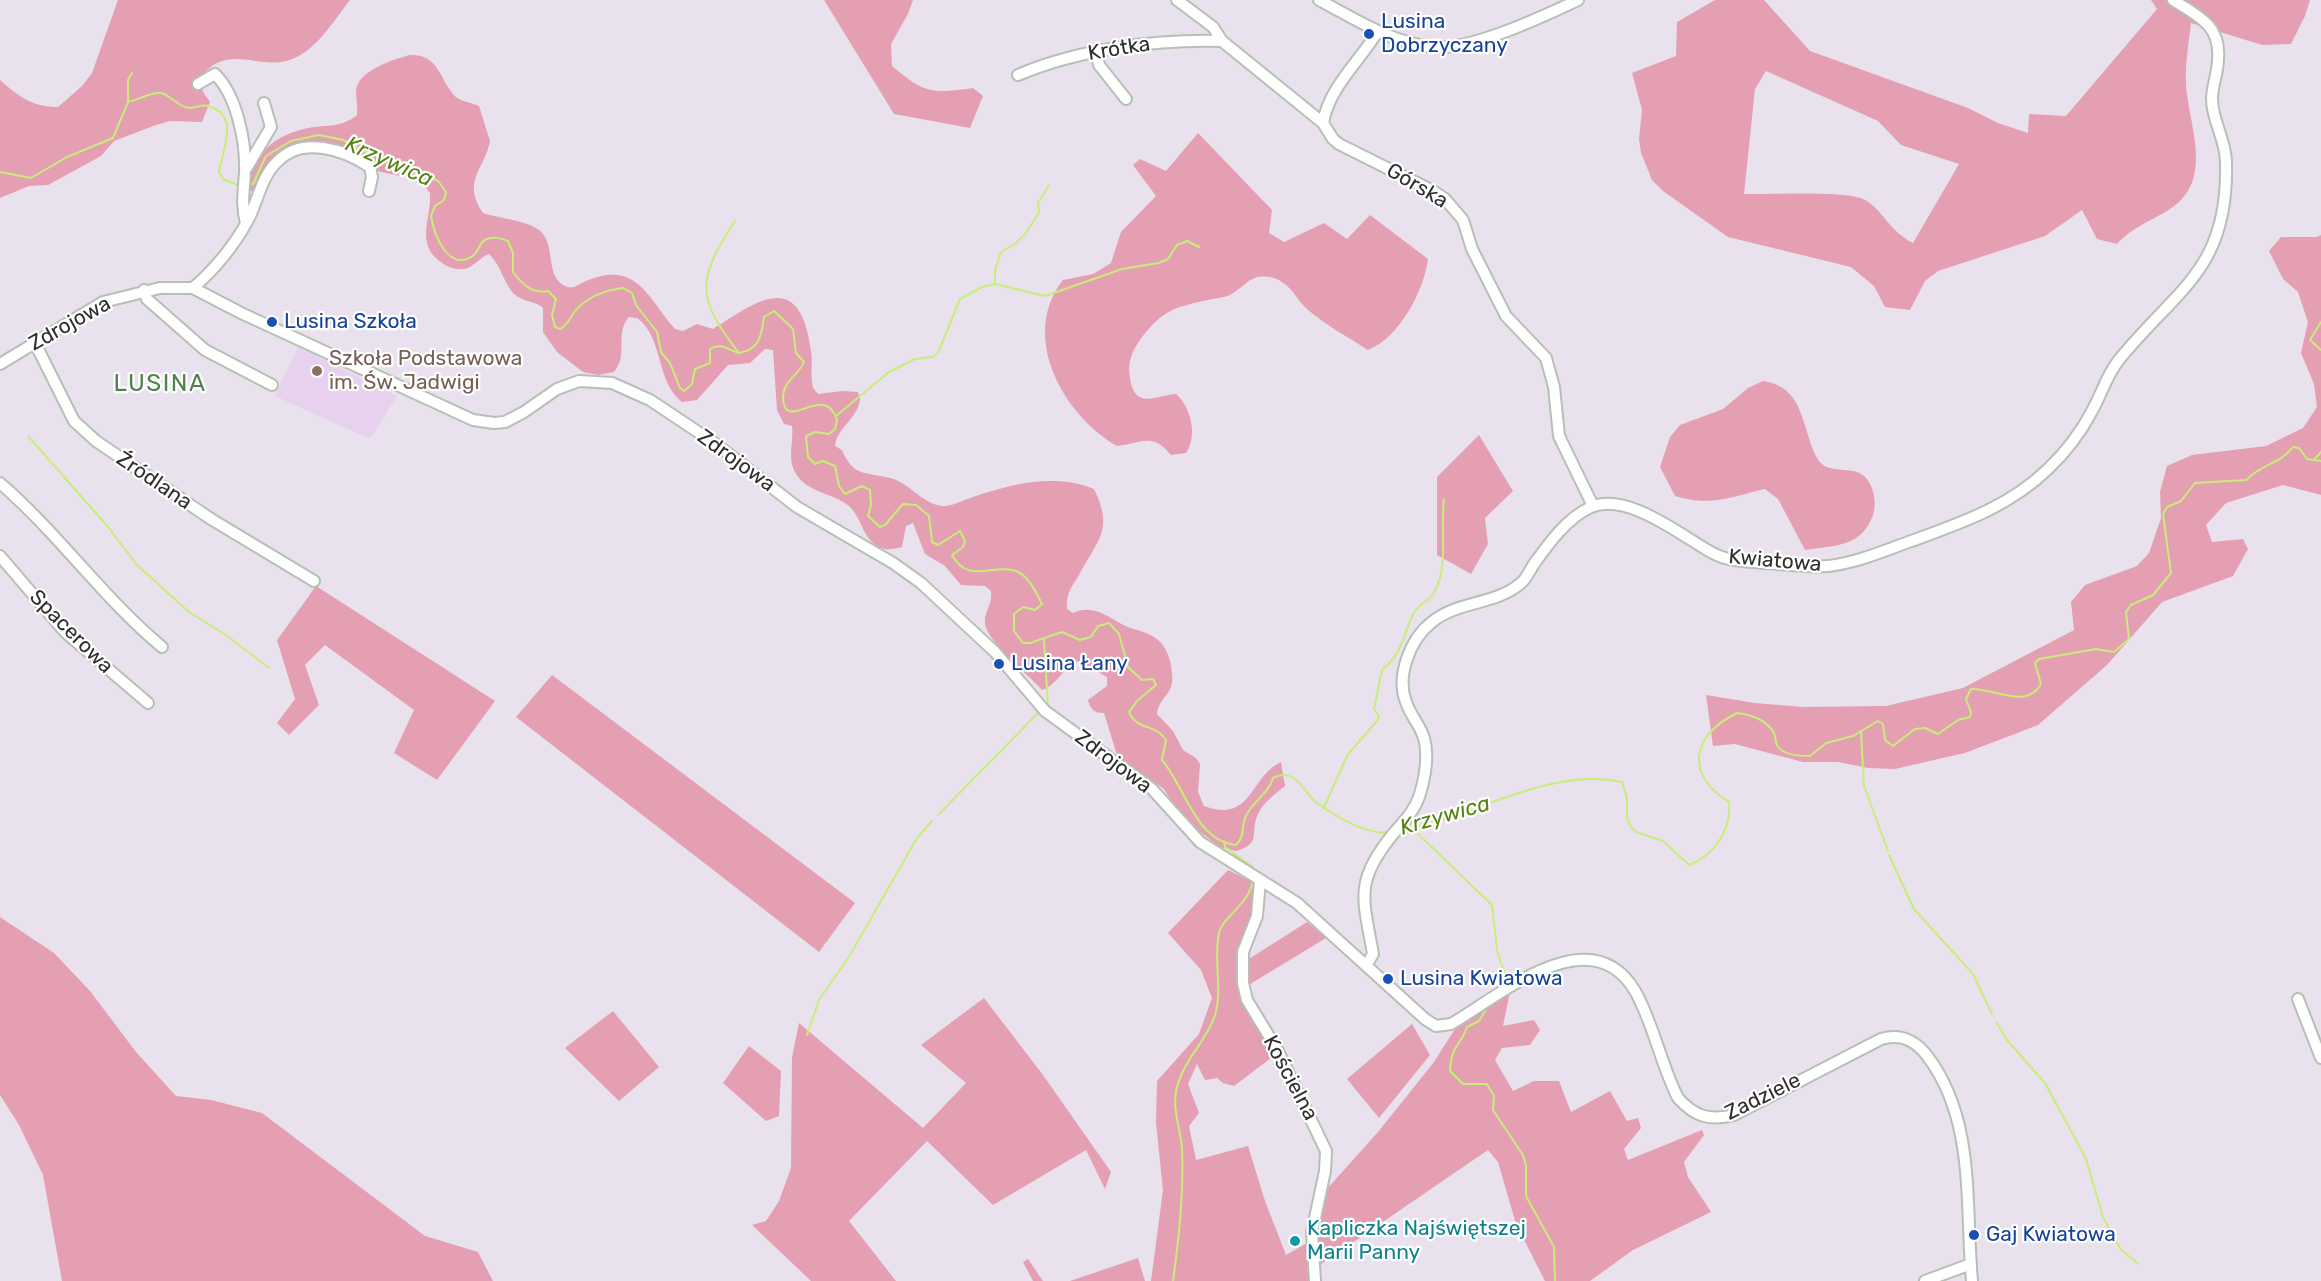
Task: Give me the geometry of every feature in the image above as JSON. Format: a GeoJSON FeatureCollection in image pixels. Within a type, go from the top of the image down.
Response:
{"type":"FeatureCollection","features":[{"type":"Feature","properties":{"kind":"street","name":"Górska"},"geometry":{"type":"LineString","coordinates":[[1177,0],[1214,27],[1222,41],[1323,123],[1339,144],[1433,191],[1445,199],[1463,220],[1472,249],[1498,304],[1516,328],[1536,345],[1546,358],[1554,387],[1559,436],[1593,506]]}},
{"type":"Feature","properties":{"kind":"street"},"geometry":{"type":"LineString","coordinates":[[1319,0],[1378,31],[1410,43],[1435,48],[1450,47],[1532,20],[1578,0]]}},
{"type":"Feature","properties":{"kind":"street","name":"Kwiatowa"},"geometry":{"type":"LineString","coordinates":[[1593,506],[1611,504],[1627,506],[1680,533],[1712,553],[1732,561],[1832,566],[1868,556],[1973,518],[2024,491],[2065,451],[2082,428],[2101,394],[2107,375],[2183,293],[2200,270],[2221,224],[2226,204],[2226,154],[2212,99],[2218,44],[2205,18],[2173,0]]}},
{"type":"Feature","properties":{"kind":"street"},"geometry":{"type":"LineString","coordinates":[[1323,123],[1324,114],[1348,70],[1378,31]]}},
{"type":"Feature","properties":{"kind":"street","name":"Krótka"},"geometry":{"type":"LineString","coordinates":[[1018,75],[1046,63],[1157,43],[1222,41]]}},
{"type":"Feature","properties":{"kind":"street"},"geometry":{"type":"LineString","coordinates":[[1097,53],[1099,65],[1126,99]]}},
{"type":"Feature","properties":{"kind":"street"},"geometry":{"type":"LineString","coordinates":[[198,84],[212,75],[219,78],[240,123],[246,223]]}},
{"type":"Feature","properties":{"kind":"street"},"geometry":{"type":"LineString","coordinates":[[244,181],[271,127],[264,103]]}},
{"type":"Feature","properties":{"kind":"street"},"geometry":{"type":"LineString","coordinates":[[194,288],[214,269],[246,223],[268,173],[290,152],[306,148],[332,148],[354,156],[370,167],[372,177],[369,191]]}},
{"type":"Feature","properties":{"kind":"street","name":"Zdrojowa"},"geometry":{"type":"LineString","coordinates":[[0,364],[103,302],[144,290],[194,288],[241,313],[473,420],[506,422],[557,389],[579,381],[612,383],[650,400],[716,444],[797,507],[893,563],[921,583],[995,652],[1045,711],[1152,789],[1200,842],[1297,903],[1369,966]]}},
{"type":"Feature","properties":{"kind":"street"},"geometry":{"type":"LineString","coordinates":[[144,290],[147,299],[205,350],[272,386]]}},
{"type":"Feature","properties":{"kind":"street","name":"Źródlana"},"geometry":{"type":"LineString","coordinates":[[35,343],[74,421],[96,441],[211,519],[314,580]]}},
{"type":"Feature","properties":{"kind":"street"},"geometry":{"type":"LineString","coordinates":[[0,483],[29,508],[139,628],[162,647]]}},
{"type":"Feature","properties":{"kind":"street"},"geometry":{"type":"LineString","coordinates":[[1369,966],[1374,954],[1363,899],[1365,879],[1384,846],[1416,805],[1426,756],[1425,741],[1405,700],[1402,687],[1403,674],[1414,643],[1423,630],[1441,615],[1504,593],[1523,582],[1560,531],[1593,506]]}},
{"type":"Feature","properties":{"kind":"street","name":"Spacerowa"},"geometry":{"type":"LineString","coordinates":[[0,556],[65,632],[148,703]]}},
{"type":"Feature","properties":{"kind":"street","name":"Kościelna"},"geometry":{"type":"LineString","coordinates":[[1260,880],[1257,916],[1243,952],[1243,982],[1247,1000],[1278,1051],[1326,1151],[1325,1171],[1312,1232],[1315,1281]]}},
{"type":"Feature","properties":{"kind":"street","name":"Zadziele"},"geometry":{"type":"LineString","coordinates":[[1369,966],[1425,1018],[1442,1026],[1460,1019],[1532,973],[1575,960],[1596,960],[1611,966],[1635,991],[1678,1098],[1687,1108],[1708,1119],[1734,1115],[1881,1039],[1902,1037],[1914,1042],[1939,1073],[1956,1109],[1963,1145],[1972,1281]]}},
{"type":"Feature","properties":{"kind":"street"},"geometry":{"type":"LineString","coordinates":[[2298,999],[2321,1058]]}},
{"type":"Feature","properties":{"kind":"street"},"geometry":{"type":"LineString","coordinates":[[1925,1281],[1971,1264]]}},
{"type":"Feature","properties":{"kind":"shaded area"},"geometry":{"type":"Polygon","coordinates":[[[118,0],[350,0],[320,39],[297,57],[271,62],[234,59],[222,61],[211,67],[200,78],[203,92],[210,102],[202,122],[170,121],[156,125],[114,141],[101,156],[48,185],[29,186],[0,198],[0,80],[27,100],[49,107],[58,107],[82,86],[92,73],[118,0]]]}},
{"type":"Feature","properties":{"kind":"shaded area"},"geometry":{"type":"Polygon","coordinates":[[[824,0],[913,0],[891,44],[892,66],[912,82],[929,89],[947,91],[973,88],[983,96],[970,128],[894,114],[824,0]]]}},
{"type":"Feature","properties":{"kind":"shaded area"},"geometry":{"type":"Polygon","coordinates":[[[1715,0],[1764,0],[1810,51],[1968,108],[1998,123],[2028,133],[2029,114],[2066,116],[2157,9],[2151,0],[2310,0],[2291,44],[2262,45],[2191,23],[2186,83],[2195,143],[2195,174],[2190,188],[2174,206],[2133,230],[2117,244],[2097,239],[2082,210],[2045,236],[1938,271],[1925,281],[1910,310],[1885,307],[1874,286],[1851,267],[1728,237],[1663,191],[1652,180],[1641,153],[1639,139],[1642,110],[1632,73],[1676,56],[1677,22],[1715,0]],[[1766,71],[1755,89],[1744,194],[1825,194],[1856,197],[1871,204],[1898,232],[1913,243],[1959,164],[1901,145],[1878,121],[1766,71]]]}},
{"type":"Feature","properties":{"kind":"shaded area"},"geometry":{"type":"Polygon","coordinates":[[[410,55],[427,58],[437,68],[456,97],[479,106],[490,141],[474,184],[477,202],[483,213],[520,222],[539,230],[548,243],[555,275],[565,286],[573,287],[603,276],[617,275],[629,278],[648,294],[675,329],[683,331],[697,324],[713,329],[762,301],[776,298],[788,300],[798,309],[806,326],[811,351],[813,388],[818,394],[858,392],[860,399],[856,412],[839,433],[835,446],[842,450],[851,465],[861,472],[890,478],[904,484],[935,504],[949,505],[1003,488],[1033,482],[1064,482],[1094,489],[1103,515],[1101,534],[1070,591],[1067,609],[1073,613],[1088,610],[1102,613],[1128,627],[1151,635],[1164,646],[1170,659],[1172,680],[1157,714],[1173,731],[1183,750],[1196,758],[1200,764],[1198,792],[1204,806],[1220,810],[1232,809],[1241,804],[1263,777],[1281,762],[1285,786],[1260,810],[1250,845],[1236,851],[1220,847],[1195,828],[1173,804],[1164,789],[1121,759],[1116,752],[1104,713],[1093,710],[1088,700],[1107,686],[1107,677],[1079,661],[1073,663],[1048,688],[1042,690],[1000,648],[987,630],[985,619],[991,600],[991,591],[985,586],[961,585],[945,566],[925,554],[913,523],[906,526],[902,547],[891,549],[879,547],[865,533],[849,506],[812,488],[800,479],[791,461],[792,426],[784,424],[777,410],[773,350],[765,349],[750,363],[728,365],[697,400],[682,402],[667,383],[652,336],[637,318],[629,317],[622,330],[621,358],[614,372],[598,375],[583,372],[557,352],[543,332],[543,308],[514,294],[489,254],[464,269],[452,268],[442,263],[434,256],[426,239],[430,193],[420,180],[372,170],[351,156],[297,149],[256,189],[247,193],[249,181],[258,160],[272,144],[292,133],[338,124],[351,119],[357,115],[356,91],[363,78],[377,67],[410,55]]]}},
{"type":"Feature","properties":{"kind":"shaded area"},"geometry":{"type":"Polygon","coordinates":[[[1198,133],[1272,210],[1269,233],[1284,242],[1324,223],[1347,239],[1370,215],[1428,259],[1426,272],[1415,299],[1400,324],[1379,344],[1368,350],[1321,320],[1307,309],[1288,286],[1270,277],[1263,276],[1253,279],[1228,296],[1186,305],[1169,312],[1155,322],[1137,344],[1130,362],[1129,373],[1136,395],[1141,398],[1176,394],[1186,406],[1189,414],[1192,430],[1190,446],[1186,453],[1171,455],[1158,443],[1152,441],[1117,446],[1097,432],[1080,415],[1065,395],[1053,372],[1047,349],[1045,325],[1050,302],[1063,280],[1093,274],[1111,263],[1121,232],[1156,196],[1133,165],[1140,159],[1166,171],[1198,133]]]}},
{"type":"Feature","properties":{"kind":"shaded area"},"geometry":{"type":"Polygon","coordinates":[[[2321,235],[2321,495],[2283,485],[2226,503],[2206,525],[2212,542],[2243,539],[2248,549],[2233,576],[2162,602],[2107,665],[2038,725],[1965,753],[1895,769],[1868,768],[1838,762],[1803,762],[1735,744],[1713,746],[1706,695],[1755,703],[1803,707],[1886,706],[1963,688],[2074,630],[2071,602],[2085,585],[2137,566],[2149,553],[2161,518],[2160,492],[2167,466],[2192,455],[2266,446],[2303,428],[2317,407],[2314,384],[2301,353],[2308,322],[2298,292],[2283,279],[2269,251],[2281,237],[2321,235]]]}},
{"type":"Feature","properties":{"kind":"shaded area","name":"Szkoła Podstawowa im. Św. Jadwigi"},"geometry":{"type":"Polygon","coordinates":[[[298,347],[397,396],[370,439],[275,396],[298,347]]]}},
{"type":"Feature","properties":{"kind":"shaded area"},"geometry":{"type":"Polygon","coordinates":[[[1763,381],[1787,391],[1794,400],[1800,410],[1817,458],[1822,464],[1828,468],[1859,473],[1870,484],[1874,500],[1873,515],[1862,534],[1854,539],[1846,543],[1805,550],[1778,499],[1765,489],[1710,501],[1675,496],[1660,467],[1670,437],[1680,425],[1723,409],[1748,388],[1763,381]]]}},
{"type":"Feature","properties":{"kind":"shaded area"},"geometry":{"type":"Polygon","coordinates":[[[1479,435],[1513,491],[1485,518],[1488,544],[1471,574],[1437,555],[1437,477],[1479,435]]]}},
{"type":"Feature","properties":{"kind":"shaded area"},"geometry":{"type":"Polygon","coordinates":[[[316,586],[495,701],[437,780],[394,753],[414,710],[325,645],[305,665],[319,705],[289,735],[277,723],[295,699],[277,640],[316,586]]]}},
{"type":"Feature","properties":{"kind":"shaded area"},"geometry":{"type":"Polygon","coordinates":[[[552,675],[855,903],[819,952],[516,717],[552,675]]]}},
{"type":"Feature","properties":{"kind":"shaded area"},"geometry":{"type":"Polygon","coordinates":[[[1228,870],[1257,884],[1252,919],[1238,977],[1240,994],[1247,1010],[1275,1055],[1234,1086],[1223,1083],[1217,1078],[1205,1080],[1197,1064],[1188,1084],[1199,1113],[1189,1126],[1196,1160],[1248,1146],[1265,1201],[1286,1255],[1307,1243],[1311,1281],[1151,1281],[1163,1190],[1156,1123],[1157,1081],[1199,1034],[1212,998],[1201,970],[1168,933],[1228,870]]]}},
{"type":"Feature","properties":{"kind":"shaded area"},"geometry":{"type":"Polygon","coordinates":[[[0,917],[54,953],[90,991],[136,1052],[176,1096],[211,1100],[262,1113],[425,1236],[478,1252],[493,1281],[62,1281],[43,1175],[19,1125],[0,1095],[0,917]]]}},
{"type":"Feature","properties":{"kind":"shaded area"},"geometry":{"type":"Polygon","coordinates":[[[1307,922],[1326,938],[1247,986],[1244,962],[1307,922]]]}},
{"type":"Feature","properties":{"kind":"shaded area"},"geometry":{"type":"Polygon","coordinates":[[[1510,991],[1503,1026],[1534,1020],[1540,1030],[1530,1045],[1502,1048],[1495,1060],[1513,1091],[1534,1081],[1559,1081],[1571,1112],[1610,1091],[1627,1121],[1638,1118],[1641,1128],[1624,1149],[1628,1160],[1702,1130],[1704,1135],[1684,1162],[1688,1177],[1711,1212],[1633,1250],[1590,1281],[1545,1281],[1516,1224],[1498,1162],[1488,1150],[1317,1267],[1317,1232],[1326,1190],[1378,1132],[1434,1062],[1455,1029],[1487,1004],[1510,991]]]}},
{"type":"Feature","properties":{"kind":"shaded area"},"geometry":{"type":"Polygon","coordinates":[[[984,998],[1043,1075],[1111,1172],[1105,1189],[1086,1150],[993,1205],[927,1141],[849,1221],[896,1281],[811,1281],[752,1225],[766,1221],[779,1201],[791,1168],[792,1057],[799,1023],[923,1128],[966,1083],[921,1045],[984,998]]]}},
{"type":"Feature","properties":{"kind":"shaded area"},"geometry":{"type":"Polygon","coordinates":[[[613,1011],[659,1067],[619,1101],[565,1048],[613,1011]]]}},
{"type":"Feature","properties":{"kind":"shaded area"},"geometry":{"type":"Polygon","coordinates":[[[1412,1024],[1430,1055],[1379,1118],[1347,1079],[1412,1024]]]}},
{"type":"Feature","properties":{"kind":"shaded area"},"geometry":{"type":"Polygon","coordinates":[[[749,1046],[781,1071],[779,1116],[766,1121],[723,1083],[749,1046]]]}},
{"type":"Feature","properties":{"kind":"shaded area"},"geometry":{"type":"Polygon","coordinates":[[[1138,1258],[1145,1281],[1070,1281],[1138,1258]]]}},
{"type":"Feature","properties":{"kind":"shaded area"},"geometry":{"type":"Polygon","coordinates":[[[1028,1259],[1043,1281],[1033,1281],[1023,1262],[1028,1259]]]}},
{"type":"Feature","properties":{"kind":"waterway"},"geometry":{"type":"LineString","coordinates":[[128,102],[128,80],[132,73]]}},
{"type":"Feature","properties":{"kind":"waterway","name":"Krzywica"},"geometry":{"type":"LineString","coordinates":[[0,172],[31,178],[67,157],[113,138],[128,102],[160,93],[185,107],[208,106],[224,117],[227,134],[219,172],[223,179],[240,186]]}},
{"type":"Feature","properties":{"kind":"waterway","name":"Krzywica"},"geometry":{"type":"LineString","coordinates":[[249,185],[253,184],[266,156],[291,141],[319,135],[343,140],[366,152],[406,166],[438,181],[446,192],[444,200],[435,206],[431,216],[439,242],[450,256],[457,260],[465,260],[474,255],[483,241],[487,239],[499,238],[508,241],[513,253],[513,272],[516,276],[528,287],[537,291],[548,291],[556,299],[552,315],[555,327],[560,329],[580,306],[597,295],[623,288],[632,293],[636,305],[657,332],[661,352],[670,363],[680,388],[684,391],[692,384],[695,369],[710,363],[710,349],[721,346],[739,353],[746,351],[758,341],[764,317],[774,311],[793,329],[796,353],[804,362],[788,382],[784,391],[785,408],[797,411],[815,405],[824,405],[831,409],[837,420],[835,429],[829,434],[815,432],[806,436],[808,457],[815,464],[823,461],[835,466],[839,486],[845,494],[862,486],[870,490],[871,505],[868,516],[880,527],[885,525],[903,504],[916,505],[929,516],[932,542],[938,545],[960,531],[965,541],[963,547],[952,555],[958,564],[973,571],[1008,569],[1024,576],[1032,585],[1042,604],[1035,610],[1023,607],[1014,614],[1014,631],[1023,643],[1030,643],[1062,632],[1080,640],[1091,637],[1098,626],[1109,623],[1119,634],[1128,667],[1142,680],[1153,679],[1156,685],[1137,701],[1129,712],[1137,722],[1157,731],[1166,740],[1162,760],[1192,811],[1211,834],[1222,842],[1236,845],[1241,839],[1244,822],[1251,807],[1268,789],[1273,778],[1281,775],[1294,778],[1312,799],[1342,819],[1371,831],[1389,832]]}},
{"type":"Feature","properties":{"kind":"waterway"},"geometry":{"type":"LineString","coordinates":[[995,284],[995,270],[1001,252],[1016,243],[1026,233],[1039,212],[1038,203],[1049,185]]}},
{"type":"Feature","properties":{"kind":"waterway"},"geometry":{"type":"LineString","coordinates":[[735,221],[713,258],[706,288],[714,317],[739,353]]}},
{"type":"Feature","properties":{"kind":"waterway"},"geometry":{"type":"LineString","coordinates":[[836,416],[889,372],[915,359],[932,357],[938,353],[960,299],[982,287],[995,284],[1045,296],[1122,269],[1159,263],[1168,259],[1177,245],[1187,241],[1199,247]]}},
{"type":"Feature","properties":{"kind":"waterway","name":"Krzywica"},"geometry":{"type":"LineString","coordinates":[[2321,322],[2310,340],[2321,350]]}},
{"type":"Feature","properties":{"kind":"waterway"},"geometry":{"type":"LineString","coordinates":[[28,436],[109,528],[137,565],[189,612],[226,635],[269,668]]}},
{"type":"Feature","properties":{"kind":"waterway","name":"Krzywica"},"geometry":{"type":"LineString","coordinates":[[1404,829],[1430,823],[1540,787],[1568,781],[1595,779],[1622,782],[1627,798],[1627,818],[1631,827],[1636,832],[1663,841],[1689,865],[1698,861],[1713,848],[1720,840],[1728,822],[1729,802],[1705,780],[1700,768],[1699,756],[1710,733],[1722,722],[1737,713],[1753,717],[1771,728],[1781,750],[1810,756],[1826,743],[1853,736],[1878,721],[1883,724],[1885,740],[1893,746],[1915,729],[1925,728],[1938,734],[1958,720],[1970,717],[1971,712],[1966,699],[1971,689],[2009,696],[2027,696],[2035,692],[2041,684],[2035,663],[2039,659],[2096,649],[2114,652],[2129,639],[2126,612],[2131,605],[2153,595],[2171,573],[2163,514],[2167,507],[2181,501],[2195,483],[2246,480],[2258,470],[2288,453],[2293,447],[2299,448],[2307,459],[2321,461]]}},
{"type":"Feature","properties":{"kind":"waterway","name":"Krzywica"},"geometry":{"type":"LineString","coordinates":[[2314,460],[2321,452]]}},
{"type":"Feature","properties":{"kind":"waterway"},"geometry":{"type":"LineString","coordinates":[[1324,807],[1348,754],[1377,721],[1379,716],[1374,709],[1382,670],[1398,651],[1413,614],[1433,594],[1439,581],[1443,558],[1444,499]]}},
{"type":"Feature","properties":{"kind":"waterway"},"geometry":{"type":"LineString","coordinates":[[1044,640],[1048,706]]}},
{"type":"Feature","properties":{"kind":"waterway"},"geometry":{"type":"LineString","coordinates":[[938,815],[1038,713]]}},
{"type":"Feature","properties":{"kind":"waterway"},"geometry":{"type":"LineString","coordinates":[[1861,732],[1864,786],[1888,851]]}},
{"type":"Feature","properties":{"kind":"waterway"},"geometry":{"type":"LineString","coordinates":[[807,1035],[819,1000],[850,955],[917,838],[932,821]]}},
{"type":"Feature","properties":{"kind":"waterway"},"geometry":{"type":"LineString","coordinates":[[1412,828],[1492,905],[1497,950],[1506,978],[1503,985]]}},
{"type":"Feature","properties":{"kind":"waterway"},"geometry":{"type":"LineString","coordinates":[[1224,841],[1225,847],[1253,867],[1254,871]]}},
{"type":"Feature","properties":{"kind":"waterway"},"geometry":{"type":"LineString","coordinates":[[1889,855],[1914,909],[1973,974],[1992,1014]]}},
{"type":"Feature","properties":{"kind":"waterway"},"geometry":{"type":"LineString","coordinates":[[1173,1281],[1182,1182],[1182,1149],[1175,1095],[1180,1077],[1207,1033],[1215,1015],[1218,995],[1217,943],[1221,927],[1246,897],[1253,881]]}},
{"type":"Feature","properties":{"kind":"waterway"},"geometry":{"type":"LineString","coordinates":[[1488,1006],[1479,1021],[1467,1027],[1454,1050],[1450,1071],[1463,1084],[1487,1084],[1494,1096],[1493,1110],[1523,1155],[1526,1165],[1526,1196],[1554,1247],[1555,1281]]}},
{"type":"Feature","properties":{"kind":"waterway"},"geometry":{"type":"LineString","coordinates":[[1997,1023],[2007,1040],[2045,1083],[2086,1159],[2103,1217],[2121,1250],[2139,1264]]}},
{"type":"Feature","properties":{"kind":"place","name":"Lusina Dobrzyczany"},"geometry":{"type":"Point","coordinates":[1369,34]}},
{"type":"Feature","properties":{"kind":"place","name":"Lusina Szkoła"},"geometry":{"type":"Point","coordinates":[272,322]}},
{"type":"Feature","properties":{"kind":"place","name":"Szkoła Podstawowa im. Św. Jadwigi"},"geometry":{"type":"Point","coordinates":[317,371]}},
{"type":"Feature","properties":{"kind":"place","name":"Lusina Łany"},"geometry":{"type":"Point","coordinates":[999,664]}},
{"type":"Feature","properties":{"kind":"place","name":"Lusina Kwiatowa"},"geometry":{"type":"Point","coordinates":[1388,979]}},
{"type":"Feature","properties":{"kind":"place","name":"Gaj Kwiatowa"},"geometry":{"type":"Point","coordinates":[1974,1235]}},
{"type":"Feature","properties":{"kind":"place","name":"Kapliczka Najświętszej Marii Panny"},"geometry":{"type":"Point","coordinates":[1295,1241]}},
{"type":"Feature","properties":{"kind":"district","name":"LUSINA"},"geometry":{"type":"Point","coordinates":[160,384]}}]}
